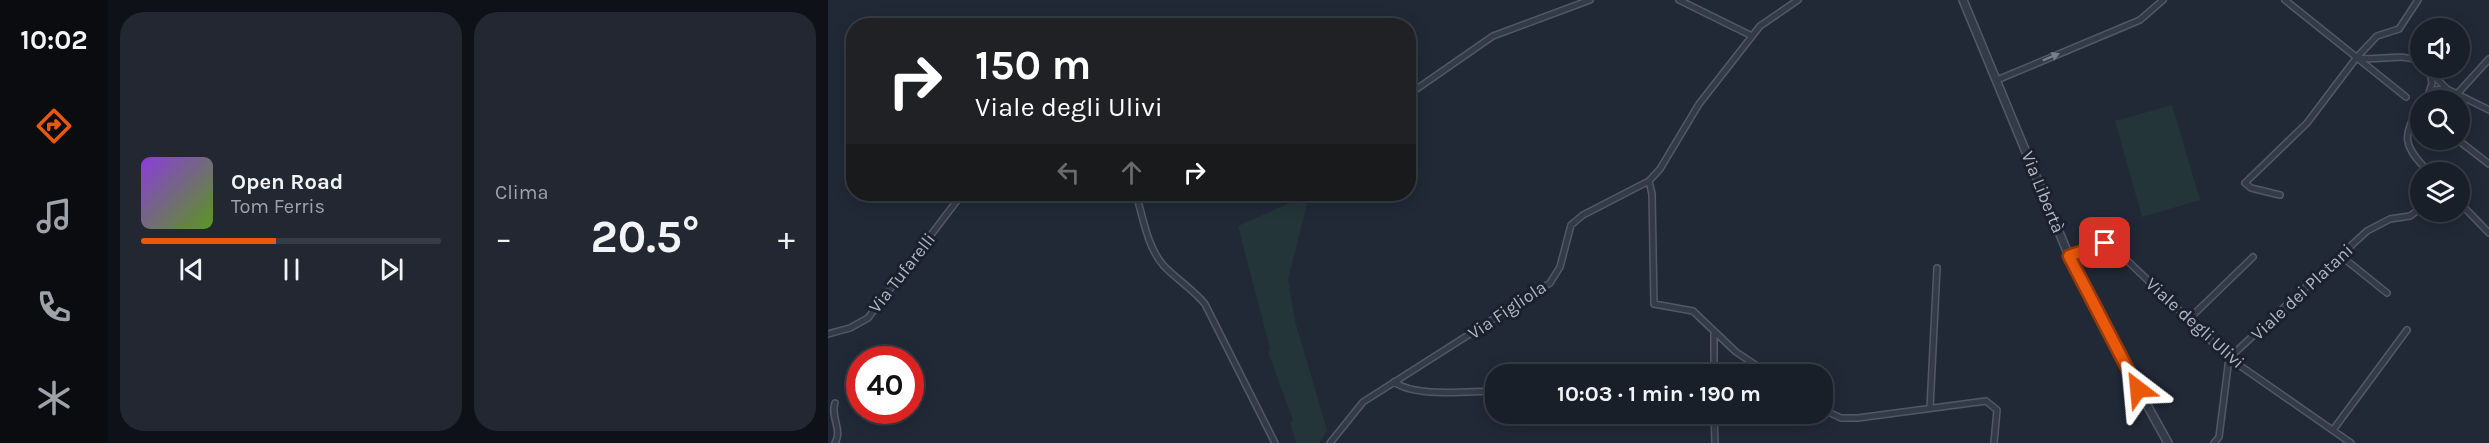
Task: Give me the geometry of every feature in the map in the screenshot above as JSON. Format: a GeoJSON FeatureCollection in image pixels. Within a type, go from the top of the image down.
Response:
{"type":"FeatureCollection","features":[{"type":"Feature","properties":{"kind":"street"},"geometry":{"type":"LineString","coordinates":[[1416,89],[1493,36],[1590,0]]}},
{"type":"Feature","properties":{"kind":"street"},"geometry":{"type":"LineString","coordinates":[[1679,0],[1752,36]]}},
{"type":"Feature","properties":{"kind":"street","name":"Via Figliola"},"geometry":{"type":"LineString","coordinates":[[1330,443],[1364,402],[1550,283],[1560,267],[1567,233],[1577,219],[1649,181],[1660,169],[1699,105],[1760,26],[1798,0]]}},
{"type":"Feature","properties":{"kind":"street","name":"Via Libertà"},"geometry":{"type":"LineString","coordinates":[[1963,0],[2069,256],[2105,329],[2168,443]]}},
{"type":"Feature","properties":{"kind":"street"},"geometry":{"type":"LineString","coordinates":[[1997,80],[2140,20],[2163,0]]}},
{"type":"Feature","properties":{"kind":"street"},"geometry":{"type":"LineString","coordinates":[[2285,0],[2406,97]]}},
{"type":"Feature","properties":{"kind":"street"},"geometry":{"type":"LineString","coordinates":[[2280,195],[2251,188],[2245,183],[2307,123],[2357,57],[2377,36],[2399,29],[2418,0]]}},
{"type":"Feature","properties":{"kind":"street"},"geometry":{"type":"LineString","coordinates":[[2357,57],[2370,60],[2410,59]]}},
{"type":"Feature","properties":{"kind":"street"},"geometry":{"type":"LineString","coordinates":[[2461,90],[2488,63]]}},
{"type":"Feature","properties":{"kind":"street"},"geometry":{"type":"LineString","coordinates":[[2436,78],[2447,89]]}},
{"type":"Feature","properties":{"kind":"street"},"geometry":{"type":"LineString","coordinates":[[2433,90],[2447,89]]}},
{"type":"Feature","properties":{"kind":"street"},"geometry":{"type":"LineString","coordinates":[[2470,100],[2489,110]]}},
{"type":"Feature","properties":{"kind":"street"},"geometry":{"type":"LineString","coordinates":[[2410,123],[2407,137],[2410,152],[2420,162]]}},
{"type":"Feature","properties":{"kind":"street"},"geometry":{"type":"LineString","coordinates":[[2470,150],[2489,165]]}},
{"type":"Feature","properties":{"kind":"street"},"geometry":{"type":"LineString","coordinates":[[1649,181],[1652,194],[1654,304],[1690,309],[1736,352],[1754,364]]}},
{"type":"Feature","properties":{"kind":"street","name":"Via Tufarelli"},"geometry":{"type":"LineString","coordinates":[[828,334],[850,328],[868,318],[957,201]]}},
{"type":"Feature","properties":{"kind":"street"},"geometry":{"type":"LineString","coordinates":[[1138,201],[1156,254],[1166,267],[1191,288],[1205,304],[1275,443]]}},
{"type":"Feature","properties":{"kind":"street"},"geometry":{"type":"LineString","coordinates":[[2470,213],[2489,233]]}},
{"type":"Feature","properties":{"kind":"street","name":"Viale dei Platani"},"geometry":{"type":"LineString","coordinates":[[2229,358],[2367,231],[2390,219],[2410,216]]}},
{"type":"Feature","properties":{"kind":"street","name":"Viale degli Ulivi"},"geometry":{"type":"LineString","coordinates":[[2069,256],[2097,245],[2110,244],[2229,358],[2351,443]]}},
{"type":"Feature","properties":{"kind":"street"},"geometry":{"type":"LineString","coordinates":[[2341,256],[2387,293]]}},
{"type":"Feature","properties":{"kind":"street"},"geometry":{"type":"LineString","coordinates":[[2189,319],[2253,257]]}},
{"type":"Feature","properties":{"kind":"street"},"geometry":{"type":"LineString","coordinates":[[1930,408],[1937,267]]}},
{"type":"Feature","properties":{"kind":"street"},"geometry":{"type":"LineString","coordinates":[[2333,430],[2407,330]]}},
{"type":"Feature","properties":{"kind":"street"},"geometry":{"type":"LineString","coordinates":[[1714,332],[1714,364]]}},
{"type":"Feature","properties":{"kind":"street"},"geometry":{"type":"LineString","coordinates":[[2216,442],[2229,358]]}},
{"type":"Feature","properties":{"kind":"street"},"geometry":{"type":"LineString","coordinates":[[1394,382],[1406,389],[1422,391],[1485,391]]}},
{"type":"Feature","properties":{"kind":"street"},"geometry":{"type":"LineString","coordinates":[[1833,415],[1846,418],[1983,400],[1991,403],[1997,414],[1994,443]]}},
{"type":"Feature","properties":{"kind":"street"},"geometry":{"type":"LineString","coordinates":[[835,403],[833,409],[838,429],[835,443]]}},
{"type":"Feature","properties":{"kind":"street"},"geometry":{"type":"LineString","coordinates":[[1714,424],[1715,443]]}},
{"type":"Feature","properties":{"kind":"shaded area"},"geometry":{"type":"Polygon","coordinates":[[[2172,105],[2200,200],[2142,217],[2115,121],[2172,105]]]}},
{"type":"Feature","properties":{"kind":"shaded area"},"geometry":{"type":"Polygon","coordinates":[[[1294,201],[1308,201],[1288,279],[1295,321],[1327,430],[1320,443],[1296,443],[1290,422],[1293,420],[1268,352],[1270,348],[1238,226],[1294,201]]]}},
{"type":"Feature","properties":{"kind":"route"},"geometry":{"type":"LineString","coordinates":[[2105,243],[2080,250],[2069,256],[2138,389]]}}]}
